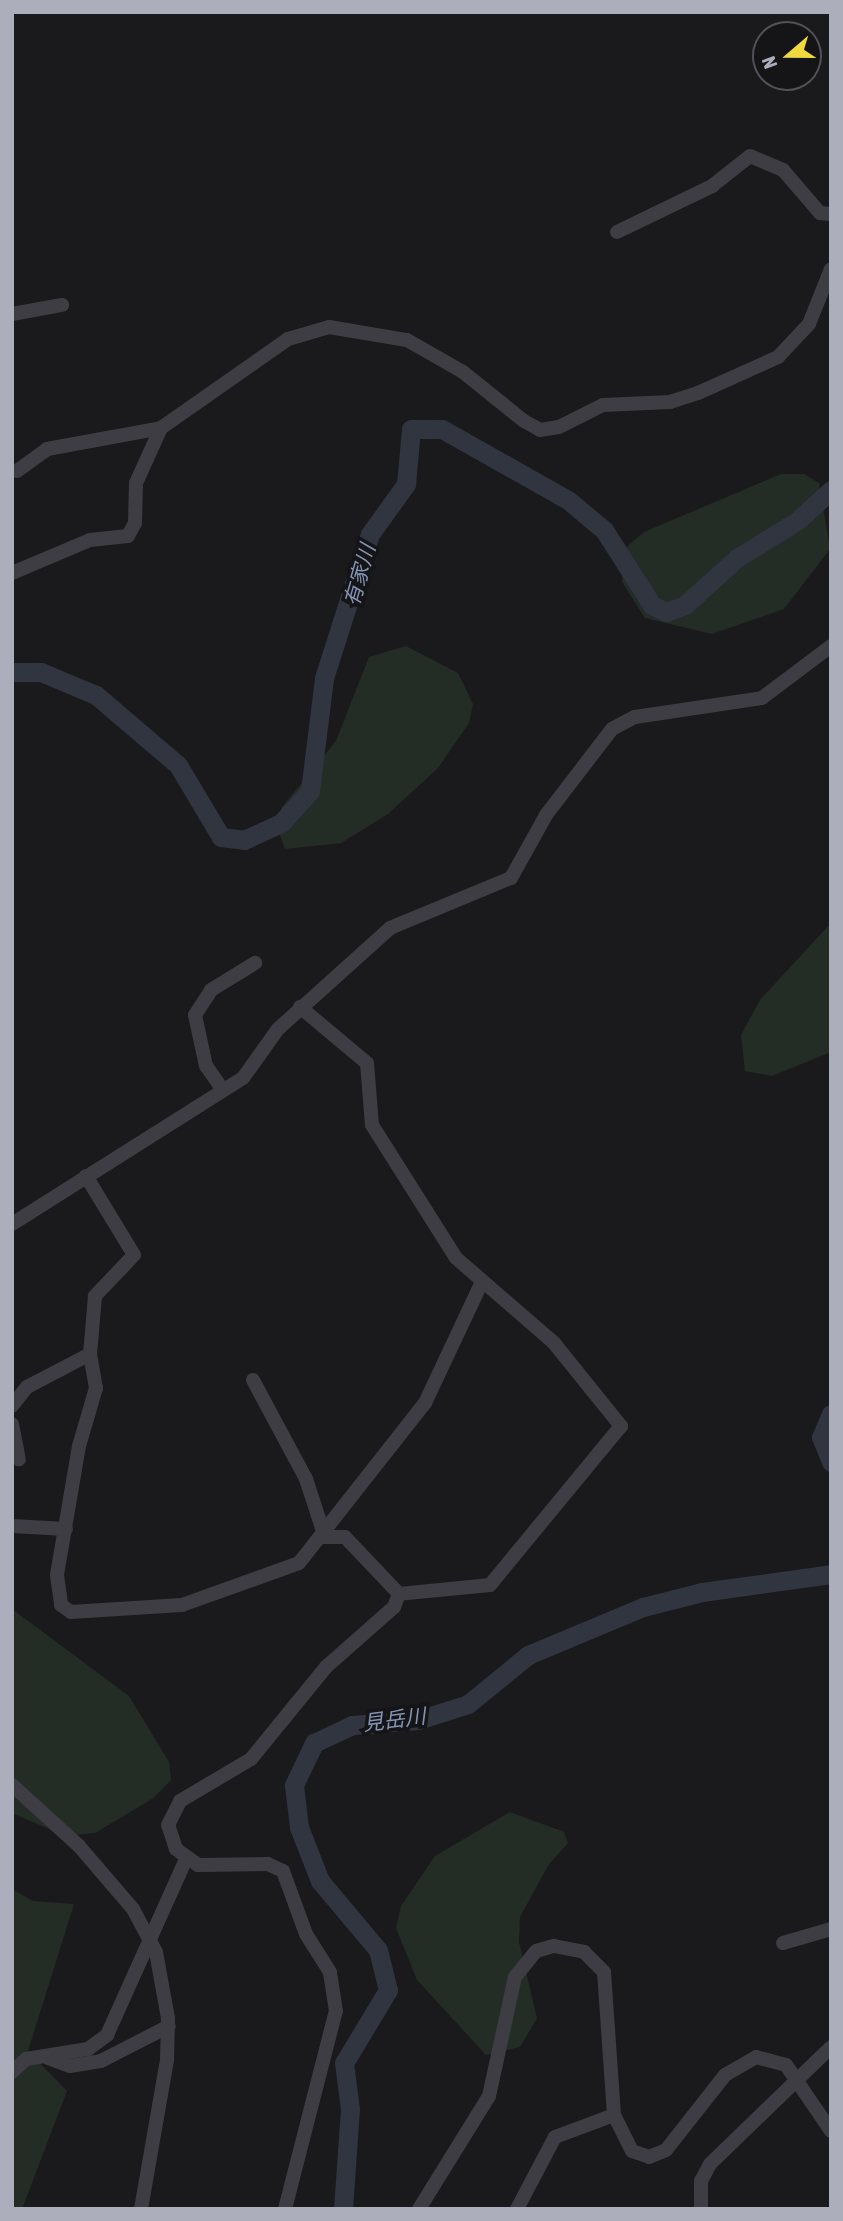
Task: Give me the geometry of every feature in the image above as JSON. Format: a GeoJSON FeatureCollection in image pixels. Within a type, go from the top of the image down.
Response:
{"type":"FeatureCollection","features":[{"type":"Feature","properties":{"kind":"street"},"geometry":{"type":"LineString","coordinates":[[617,232],[712,186],[750,156],[783,170],[810,205],[831,214]]}},
{"type":"Feature","properties":{"kind":"street"},"geometry":{"type":"LineString","coordinates":[[17,471],[47,449],[161,428],[288,339],[329,327],[407,340],[434,352],[540,430],[559,428],[603,405],[670,402],[738,378],[796,343],[831,269]]}},
{"type":"Feature","properties":{"kind":"street"},"geometry":{"type":"LineString","coordinates":[[12,314],[62,305]]}},
{"type":"Feature","properties":{"kind":"street"},"geometry":{"type":"LineString","coordinates":[[12,573],[89,540],[128,536],[135,523],[136,483],[161,428]]}},
{"type":"Feature","properties":{"kind":"street"},"geometry":{"type":"LineString","coordinates":[[12,1224],[223,1090],[257,1065],[300,1007],[390,928],[512,878],[546,815],[612,729],[635,718],[762,698],[831,646]]}},
{"type":"Feature","properties":{"kind":"street"},"geometry":{"type":"LineString","coordinates":[[223,1090],[206,1066],[195,1015],[211,990],[256,963]]}},
{"type":"Feature","properties":{"kind":"street"},"geometry":{"type":"LineString","coordinates":[[300,1007],[367,1063],[370,1109],[380,1141],[426,1217],[481,1284],[554,1343],[619,1420],[620,1432],[490,1585],[400,1594]]}},
{"type":"Feature","properties":{"kind":"street"},"geometry":{"type":"LineString","coordinates":[[86,1176],[134,1255],[95,1296],[90,1354],[96,1388],[79,1446],[57,1589],[71,1612],[142,1610],[224,1594],[299,1563],[325,1537],[391,1440],[425,1403],[481,1284]]}},
{"type":"Feature","properties":{"kind":"street"},"geometry":{"type":"LineString","coordinates":[[12,1406],[27,1387],[90,1354]]}},
{"type":"Feature","properties":{"kind":"street"},"geometry":{"type":"LineString","coordinates":[[253,1380],[306,1479],[325,1537]]}},
{"type":"Feature","properties":{"kind":"street"},"geometry":{"type":"LineString","coordinates":[[12,1424],[19,1459]]}},
{"type":"Feature","properties":{"kind":"street"},"geometry":{"type":"LineString","coordinates":[[12,1526],[66,1529]]}},
{"type":"Feature","properties":{"kind":"street"},"geometry":{"type":"LineString","coordinates":[[325,1537],[345,1536],[400,1594]]}},
{"type":"Feature","properties":{"kind":"street"},"geometry":{"type":"LineString","coordinates":[[285,2209],[336,1992],[283,1871],[268,1864],[211,1867],[186,1859],[168,1825],[180,1801],[251,1759],[326,1667],[394,1607],[400,1594]]}},
{"type":"Feature","properties":{"kind":"street"},"geometry":{"type":"LineString","coordinates":[[12,1785],[47,1815],[132,1909],[156,1952],[168,2022],[141,2209]]}},
{"type":"Feature","properties":{"kind":"street"},"geometry":{"type":"LineString","coordinates":[[12,2072],[26,2059],[48,2058],[88,2049],[107,2035],[186,1859]]}},
{"type":"Feature","properties":{"kind":"street"},"geometry":{"type":"LineString","coordinates":[[783,1943],[831,1929]]}},
{"type":"Feature","properties":{"kind":"street"},"geometry":{"type":"LineString","coordinates":[[419,2209],[488,2096],[515,1977],[536,1951],[569,1946],[596,1960],[604,1972],[614,2115],[632,2151],[658,2155],[737,2063],[778,2058],[798,2078],[831,2131]]}},
{"type":"Feature","properties":{"kind":"street"},"geometry":{"type":"LineString","coordinates":[[48,2058],[70,2066],[101,2061],[168,2022]]}},
{"type":"Feature","properties":{"kind":"street"},"geometry":{"type":"LineString","coordinates":[[701,2209],[701,2181],[710,2164],[831,2046]]}},
{"type":"Feature","properties":{"kind":"street"},"geometry":{"type":"LineString","coordinates":[[517,2209],[555,2137],[614,2115]]}},
{"type":"Feature","properties":{"kind":"shaded area"},"geometry":{"type":"Polygon","coordinates":[[[781,474],[804,474],[819,483],[830,549],[784,609],[712,634],[645,618],[622,582],[623,550],[644,532],[781,474]]]}},
{"type":"Feature","properties":{"kind":"shaded area"},"geometry":{"type":"Polygon","coordinates":[[[406,646],[458,673],[473,704],[469,723],[438,768],[388,814],[341,843],[285,849],[276,824],[282,807],[336,741],[369,657],[406,646]]]}},
{"type":"Feature","properties":{"kind":"shaded area"},"geometry":{"type":"Polygon","coordinates":[[[831,923],[831,1052],[772,1076],[745,1071],[741,1035],[760,1000],[831,923]]]}},
{"type":"Feature","properties":{"kind":"shaded area"},"geometry":{"type":"Polygon","coordinates":[[[12,1609],[129,1696],[169,1762],[171,1780],[152,1799],[95,1833],[65,1836],[12,1813],[12,1609]]]}},
{"type":"Feature","properties":{"kind":"shaded area"},"geometry":{"type":"Polygon","coordinates":[[[510,1812],[564,1832],[568,1843],[549,1864],[520,1917],[519,1942],[537,2018],[520,2047],[486,2055],[417,1980],[396,1928],[401,1906],[435,1856],[510,1812]]]}},
{"type":"Feature","properties":{"kind":"shaded area"},"geometry":{"type":"Polygon","coordinates":[[[12,1889],[33,1901],[74,1904],[28,2051],[67,2091],[22,2209],[12,2209],[12,1889]]]}},
{"type":"Feature","properties":{"kind":"waterway","name":"有家川"},"geometry":{"type":"LineString","coordinates":[[12,672],[41,672],[96,695],[178,765],[221,837],[244,840],[281,823],[310,791],[324,678],[370,534],[406,484],[411,429],[442,429],[568,500],[604,530],[652,605],[666,612],[685,605],[737,558],[797,521],[831,490]]}},
{"type":"Feature","properties":{"kind":"waterway","name":"見岳川"},"geometry":{"type":"LineString","coordinates":[[831,1414],[821,1437],[831,1462]]}},
{"type":"Feature","properties":{"kind":"waterway","name":"見岳川"},"geometry":{"type":"LineString","coordinates":[[343,2209],[350,2109],[344,2063],[388,1990],[378,1950],[320,1881],[299,1827],[294,1785],[314,1743],[352,1725],[418,1720],[468,1704],[528,1655],[643,1607],[702,1592],[831,1574]]}}]}
